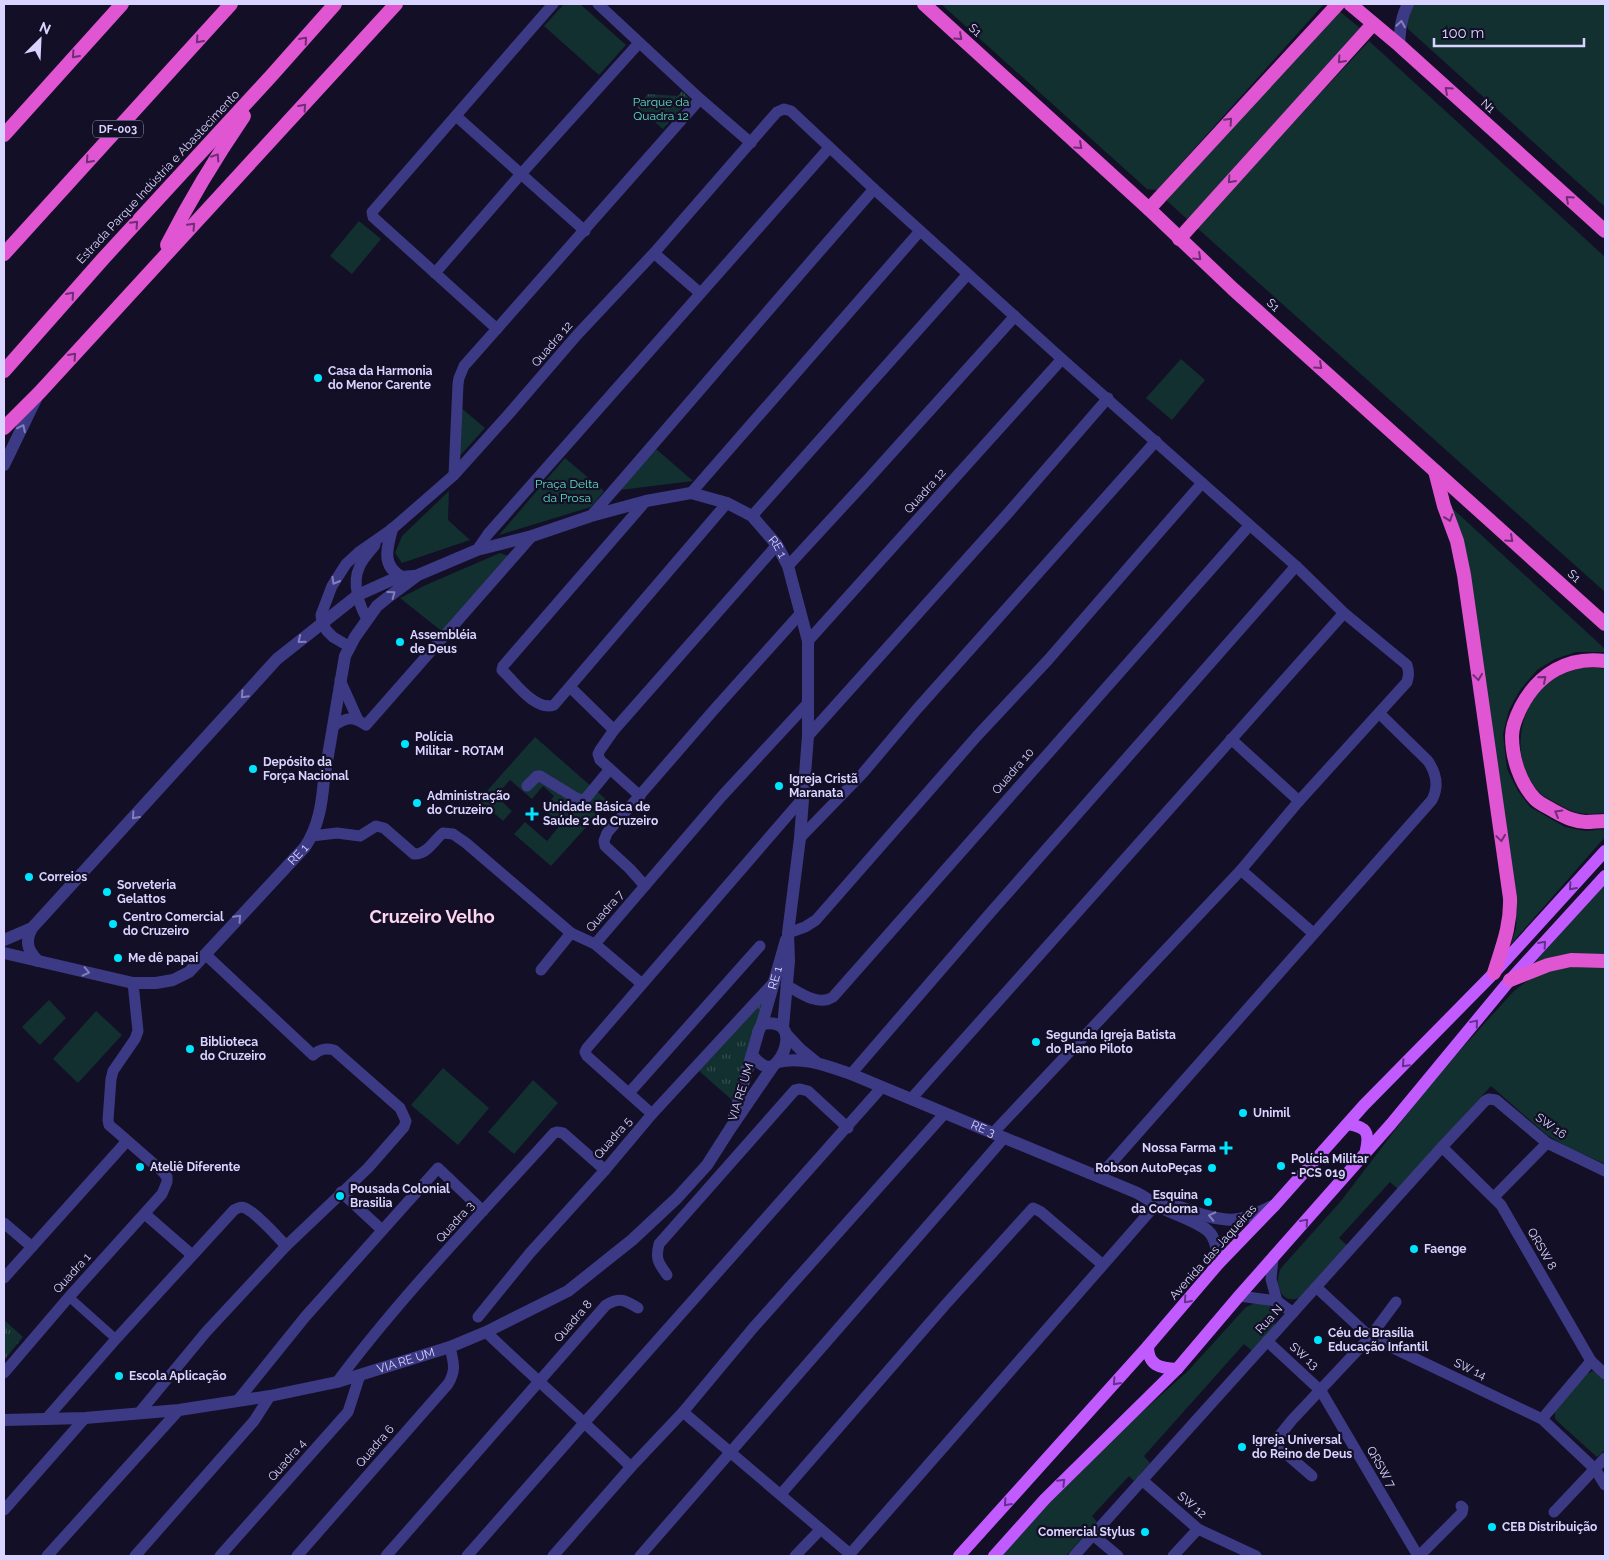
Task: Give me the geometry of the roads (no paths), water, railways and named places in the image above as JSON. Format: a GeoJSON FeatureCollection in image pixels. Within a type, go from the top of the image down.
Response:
{"type":"FeatureCollection","features":[{"type":"Feature","properties":{"kind":"highway"},"geometry":{"type":"LineString","coordinates":[[4,135],[122,4]]}},
{"type":"Feature","properties":{"kind":"highway","name":"DF-003"},"geometry":{"type":"LineString","coordinates":[[4,254],[231,4]]}},
{"type":"Feature","properties":{"kind":"highway","name":"Estrada Parque Indústria e Abastecimento"},"geometry":{"type":"LineString","coordinates":[[4,371],[102,260],[335,4]]}},
{"type":"Feature","properties":{"kind":"highway"},"geometry":{"type":"LineString","coordinates":[[4,428],[40,392],[396,4]]}},
{"type":"Feature","properties":{"kind":"highway","name":"S1"},"geometry":{"type":"LineString","coordinates":[[924,4],[1149,209],[1178,239],[1605,624]]}},
{"type":"Feature","properties":{"kind":"highway"},"geometry":{"type":"LineString","coordinates":[[1149,209],[1338,4]]}},
{"type":"Feature","properties":{"kind":"highway","name":"N1"},"geometry":{"type":"LineString","coordinates":[[1350,4],[1399,45],[1605,231]]}},
{"type":"Feature","properties":{"kind":"highway"},"geometry":{"type":"LineString","coordinates":[[1178,239],[1373,24]]}},
{"type":"Feature","properties":{"kind":"highway"},"geometry":{"type":"LineString","coordinates":[[159,262],[209,169],[272,75]]}},
{"type":"Feature","properties":{"kind":"highway"},"geometry":{"type":"LineString","coordinates":[[1435,471],[1444,506],[1457,541],[1464,575],[1510,898],[1511,914],[1494,973]]}},
{"type":"Feature","properties":{"kind":"highway"},"geometry":{"type":"LineString","coordinates":[[1605,661],[1578,661],[1559,668],[1543,677],[1528,695],[1518,714],[1512,735],[1516,767],[1525,786],[1536,800],[1568,818],[1585,822],[1605,820]]}},
{"type":"Feature","properties":{"kind":"highway"},"geometry":{"type":"LineString","coordinates":[[1510,980],[1548,965],[1571,960],[1605,961]]}},
{"type":"Feature","properties":{"kind":"main road","name":"Avenida das Jaqueiras"},"geometry":{"type":"LineString","coordinates":[[959,1556],[1148,1346],[1219,1263],[1275,1205],[1348,1124],[1494,973],[1605,851]]}},
{"type":"Feature","properties":{"kind":"main road"},"geometry":{"type":"LineString","coordinates":[[994,1556],[1045,1499],[1177,1369],[1366,1150],[1391,1124],[1510,980],[1605,876]]}},
{"type":"Feature","properties":{"kind":"main road"},"geometry":{"type":"LineString","coordinates":[[1348,1124],[1359,1126],[1365,1130],[1369,1138],[1366,1150]]}},
{"type":"Feature","properties":{"kind":"main road"},"geometry":{"type":"LineString","coordinates":[[1148,1346],[1148,1355],[1152,1362],[1162,1368],[1177,1369]]}},
{"type":"Feature","properties":{"kind":"street"},"geometry":{"type":"LineString","coordinates":[[497,329],[373,216],[372,212],[553,4]]}},
{"type":"Feature","properties":{"kind":"street"},"geometry":{"type":"LineString","coordinates":[[598,4],[750,143]]}},
{"type":"Feature","properties":{"kind":"street"},"geometry":{"type":"LineString","coordinates":[[1399,45],[1401,25],[1408,4]]}},
{"type":"Feature","properties":{"kind":"street"},"geometry":{"type":"LineString","coordinates":[[435,274],[521,174],[639,43]]}},
{"type":"Feature","properties":{"kind":"street"},"geometry":{"type":"LineString","coordinates":[[454,475],[459,378],[464,366],[700,99]]}},
{"type":"Feature","properties":{"kind":"street","name":"Quadra 12"},"geometry":{"type":"LineString","coordinates":[[387,532],[454,475],[504,420],[576,335],[654,253],[777,112],[784,109],[792,111],[829,148]]}},
{"type":"Feature","properties":{"kind":"street"},"geometry":{"type":"LineString","coordinates":[[456,116],[585,230]]}},
{"type":"Feature","properties":{"kind":"street"},"geometry":{"type":"LineString","coordinates":[[477,550],[488,534],[829,148],[1062,359],[1296,566],[1344,613],[1407,665],[1409,670],[1406,682],[1299,801],[1241,870],[999,1136],[898,1262],[827,1340],[640,1556]]}},
{"type":"Feature","properties":{"kind":"street"},"geometry":{"type":"LineString","coordinates":[[591,516],[874,190]]}},
{"type":"Feature","properties":{"kind":"street"},"geometry":{"type":"LineString","coordinates":[[691,493],[920,231]]}},
{"type":"Feature","properties":{"kind":"street"},"geometry":{"type":"LineString","coordinates":[[654,253],[700,294]]}},
{"type":"Feature","properties":{"kind":"street"},"geometry":{"type":"LineString","coordinates":[[752,516],[968,274]]}},
{"type":"Feature","properties":{"kind":"street"},"geometry":{"type":"LineString","coordinates":[[788,566],[1015,316]]}},
{"type":"Feature","properties":{"kind":"street","name":"Quadra 12"},"geometry":{"type":"LineString","coordinates":[[808,641],[1062,359]]}},
{"type":"Feature","properties":{"kind":"street"},"geometry":{"type":"LineString","coordinates":[[4,465],[40,392]]}},
{"type":"Feature","properties":{"kind":"street"},"geometry":{"type":"LineString","coordinates":[[808,736],[1003,519],[1108,398]]}},
{"type":"Feature","properties":{"kind":"street"},"geometry":{"type":"LineString","coordinates":[[800,838],[863,773],[1000,615],[1156,441]]}},
{"type":"Feature","properties":{"kind":"street"},"geometry":{"type":"LineString","coordinates":[[788,933],[816,920],[1202,484]]}},
{"type":"Feature","properties":{"kind":"street","name":"RE 1"},"geometry":{"type":"LineString","coordinates":[[4,953],[133,983],[156,984],[173,980],[188,972],[305,847],[312,836],[318,822],[345,656],[377,606],[418,575],[477,550],[532,536],[591,516],[691,493],[727,503],[752,516],[777,545],[788,566],[808,641],[808,736],[800,838],[788,933],[789,961],[762,1024]]}},
{"type":"Feature","properties":{"kind":"street"},"geometry":{"type":"LineString","coordinates":[[646,502],[502,668],[530,698],[539,704],[548,707],[554,705],[727,503]]}},
{"type":"Feature","properties":{"kind":"street","name":"Quadra 10"},"geometry":{"type":"LineString","coordinates":[[780,984],[814,999],[823,1001],[833,997],[1249,526]]}},
{"type":"Feature","properties":{"kind":"street"},"geometry":{"type":"LineString","coordinates":[[387,532],[389,565],[394,573],[402,577]]}},
{"type":"Feature","properties":{"kind":"street"},"geometry":{"type":"LineString","coordinates":[[367,619],[358,595],[356,573],[359,566],[387,532]]}},
{"type":"Feature","properties":{"kind":"street"},"geometry":{"type":"LineString","coordinates":[[350,647],[333,637],[322,623],[321,615],[332,586],[346,564],[387,532]]}},
{"type":"Feature","properties":{"kind":"street"},"geometry":{"type":"LineString","coordinates":[[333,726],[348,718],[358,720],[366,725],[532,536]]}},
{"type":"Feature","properties":{"kind":"street"},"geometry":{"type":"LineString","coordinates":[[640,796],[600,760],[598,754],[614,730],[777,545]]}},
{"type":"Feature","properties":{"kind":"street"},"geometry":{"type":"LineString","coordinates":[[851,1074],[1296,566]]}},
{"type":"Feature","properties":{"kind":"street","name":"RE 1"},"geometry":{"type":"LineString","coordinates":[[4,940],[32,928],[277,660],[358,595],[402,577],[418,575]]}},
{"type":"Feature","properties":{"kind":"street"},"geometry":{"type":"LineString","coordinates":[[911,1099],[1344,613]]}},
{"type":"Feature","properties":{"kind":"street"},"geometry":{"type":"LineString","coordinates":[[645,886],[605,846],[604,841],[607,833],[800,614]]}},
{"type":"Feature","properties":{"kind":"street"},"geometry":{"type":"LineString","coordinates":[[340,680],[358,720]]}},
{"type":"Feature","properties":{"kind":"street"},"geometry":{"type":"LineString","coordinates":[[570,687],[614,730]]}},
{"type":"Feature","properties":{"kind":"street","name":"Quadra 7"},"geometry":{"type":"LineString","coordinates":[[312,836],[337,833],[360,836],[376,826],[380,827],[414,854],[418,854],[425,851],[443,833],[453,834],[571,933],[595,944],[716,803],[808,703]]}},
{"type":"Feature","properties":{"kind":"street"},"geometry":{"type":"LineString","coordinates":[[1099,1177],[1432,800],[1436,788],[1435,775],[1428,761],[1379,713]]}},
{"type":"Feature","properties":{"kind":"street"},"geometry":{"type":"LineString","coordinates":[[1231,739],[1299,801]]}},
{"type":"Feature","properties":{"kind":"street"},"geometry":{"type":"LineString","coordinates":[[527,786],[537,776],[540,776],[582,800],[586,798],[610,769]]}},
{"type":"Feature","properties":{"kind":"street"},"geometry":{"type":"LineString","coordinates":[[652,1114],[587,1056],[585,1052],[589,1045],[803,798]]}},
{"type":"Feature","properties":{"kind":"street","name":"Quadra 7"},"geometry":{"type":"LineString","coordinates":[[318,822],[337,833]]}},
{"type":"Feature","properties":{"kind":"street"},"geometry":{"type":"LineString","coordinates":[[1241,870],[1313,933]]}},
{"type":"Feature","properties":{"kind":"street"},"geometry":{"type":"LineString","coordinates":[[32,928],[27,937],[27,944],[32,954],[38,960]]}},
{"type":"Feature","properties":{"kind":"street"},"geometry":{"type":"LineString","coordinates":[[541,970],[571,933]]}},
{"type":"Feature","properties":{"kind":"street"},"geometry":{"type":"LineString","coordinates":[[595,944],[642,984]]}},
{"type":"Feature","properties":{"kind":"street"},"geometry":{"type":"LineString","coordinates":[[629,1093],[760,946]]}},
{"type":"Feature","properties":{"kind":"street"},"geometry":{"type":"LineString","coordinates":[[139,1413],[206,1332],[286,1246],[368,1168],[404,1127],[406,1121],[400,1108],[334,1050],[326,1049],[313,1054],[205,954]]}},
{"type":"Feature","properties":{"kind":"street"},"geometry":{"type":"LineString","coordinates":[[4,1278],[127,1141],[109,1124],[108,1120],[113,1072],[135,1039],[138,1031],[133,983]]}},
{"type":"Feature","properties":{"kind":"street","name":"RE 1"},"geometry":{"type":"LineString","coordinates":[[780,984],[786,1000],[785,1030]]}},
{"type":"Feature","properties":{"kind":"street","name":"Quadra 5"},"geometry":{"type":"LineString","coordinates":[[478,1317],[530,1253],[652,1114],[780,984]]}},
{"type":"Feature","properties":{"kind":"street"},"geometry":{"type":"LineString","coordinates":[[775,1022],[785,1030],[787,1042],[775,1064],[768,1067],[762,1065],[752,1055],[755,1040],[762,1024],[775,1022]]}},
{"type":"Feature","properties":{"kind":"street","name":"RE 3"},"geometry":{"type":"LineString","coordinates":[[785,1030],[801,1050],[817,1063]]}},
{"type":"Feature","properties":{"kind":"street","name":"VIA RE UM"},"geometry":{"type":"LineString","coordinates":[[730,1129],[752,1055]]}},
{"type":"Feature","properties":{"kind":"street","name":"RE 3"},"geometry":{"type":"LineString","coordinates":[[775,1064],[794,1060],[817,1063],[851,1074],[1155,1201],[1204,1228],[1211,1234],[1218,1252],[1219,1263]]}},
{"type":"Feature","properties":{"kind":"street","name":"VIA RE UM"},"geometry":{"type":"LineString","coordinates":[[4,1420],[86,1418],[179,1410],[270,1396],[337,1382],[450,1346],[486,1332],[568,1291],[632,1240],[708,1166],[730,1129],[775,1064]]}},
{"type":"Feature","properties":{"kind":"street"},"geometry":{"type":"LineString","coordinates":[[467,1556],[848,1128],[882,1087]]}},
{"type":"Feature","properties":{"kind":"street"},"geometry":{"type":"LineString","coordinates":[[668,1275],[658,1261],[656,1254],[659,1244],[795,1090],[808,1091],[848,1128]]}},
{"type":"Feature","properties":{"kind":"street","name":"SW 16"},"geometry":{"type":"LineString","coordinates":[[1485,1101],[1489,1099],[1496,1100],[1547,1143],[1605,1171]]}},
{"type":"Feature","properties":{"kind":"street","name":"Rua N"},"geometry":{"type":"LineString","coordinates":[[1074,1556],[1485,1101]]}},
{"type":"Feature","properties":{"kind":"street"},"geometry":{"type":"LineString","coordinates":[[553,1556],[631,1467],[683,1412],[753,1328],[945,1114]]}},
{"type":"Feature","properties":{"kind":"street","name":"Quadra 3"},"geometry":{"type":"LineString","coordinates":[[337,1382],[369,1338],[554,1133],[563,1133],[604,1170]]}},
{"type":"Feature","properties":{"kind":"street","name":"Quadra 1"},"geometry":{"type":"LineString","coordinates":[[4,1373],[69,1297],[145,1214],[167,1186],[167,1176],[127,1141]]}},
{"type":"Feature","properties":{"kind":"street"},"geometry":{"type":"LineString","coordinates":[[1494,1197],[1547,1143]]}},
{"type":"Feature","properties":{"kind":"street","name":"QRSW 8"},"geometry":{"type":"LineString","coordinates":[[1442,1147],[1501,1205],[1591,1362],[1605,1374]]}},
{"type":"Feature","properties":{"kind":"street"},"geometry":{"type":"LineString","coordinates":[[238,1400],[305,1317],[438,1168],[483,1211]]}},
{"type":"Feature","properties":{"kind":"street"},"geometry":{"type":"LineString","coordinates":[[341,1192],[382,1230]]}},
{"type":"Feature","properties":{"kind":"street"},"geometry":{"type":"LineString","coordinates":[[683,1412],[850,1554],[1103,1265],[1155,1201]]}},
{"type":"Feature","properties":{"kind":"street","name":"RE 3"},"geometry":{"type":"LineString","coordinates":[[1155,1201],[1214,1218],[1237,1219],[1247,1217],[1275,1205]]}},
{"type":"Feature","properties":{"kind":"street"},"geometry":{"type":"LineString","coordinates":[[46,1419],[234,1210],[244,1207],[286,1246]]}},
{"type":"Feature","properties":{"kind":"street"},"geometry":{"type":"LineString","coordinates":[[781,1494],[1032,1208],[1041,1212],[1103,1265]]}},
{"type":"Feature","properties":{"kind":"street"},"geometry":{"type":"LineString","coordinates":[[145,1214],[192,1255]]}},
{"type":"Feature","properties":{"kind":"street"},"geometry":{"type":"LineString","coordinates":[[4,1223],[32,1247]]}},
{"type":"Feature","properties":{"kind":"street"},"geometry":{"type":"LineString","coordinates":[[1273,1259],[1271,1279],[1277,1301]]}},
{"type":"Feature","properties":{"kind":"street","name":"SW 14"},"geometry":{"type":"LineString","coordinates":[[1316,1287],[1370,1337],[1542,1419],[1595,1469],[1605,1485]]}},
{"type":"Feature","properties":{"kind":"street"},"geometry":{"type":"LineString","coordinates":[[1239,1296],[1277,1301],[1292,1313]]}},
{"type":"Feature","properties":{"kind":"street"},"geometry":{"type":"LineString","coordinates":[[69,1297],[116,1339]]}},
{"type":"Feature","properties":{"kind":"street","name":"Quadra 8"},"geometry":{"type":"LineString","coordinates":[[539,1383],[606,1305],[615,1300],[620,1300],[638,1308]]}},
{"type":"Feature","properties":{"kind":"street"},"geometry":{"type":"LineString","coordinates":[[1312,1476],[1277,1446],[1275,1441],[1292,1420],[1370,1337],[1396,1302]]}},
{"type":"Feature","properties":{"kind":"street"},"geometry":{"type":"LineString","coordinates":[[486,1332],[539,1383],[585,1422],[631,1467]]}},
{"type":"Feature","properties":{"kind":"street","name":"SW 13"},"geometry":{"type":"LineString","coordinates":[[1267,1341],[1321,1391]]}},
{"type":"Feature","properties":{"kind":"street","name":"Quadra 6"},"geometry":{"type":"LineString","coordinates":[[297,1556],[448,1384],[454,1372],[450,1346]]}},
{"type":"Feature","properties":{"kind":"street"},"geometry":{"type":"LineString","coordinates":[[1542,1419],[1591,1362]]}},
{"type":"Feature","properties":{"kind":"street","name":"Quadra 4"},"geometry":{"type":"LineString","coordinates":[[220,1556],[348,1412],[360,1375]]}},
{"type":"Feature","properties":{"kind":"street"},"geometry":{"type":"LineString","coordinates":[[386,1556],[539,1383]]}},
{"type":"Feature","properties":{"kind":"street","name":"QRSW 7"},"geometry":{"type":"LineString","coordinates":[[1321,1391],[1418,1556]]}},
{"type":"Feature","properties":{"kind":"street"},"geometry":{"type":"LineString","coordinates":[[134,1556],[254,1421],[270,1396]]}},
{"type":"Feature","properties":{"kind":"street"},"geometry":{"type":"LineString","coordinates":[[47,1556],[179,1410]]}},
{"type":"Feature","properties":{"kind":"street"},"geometry":{"type":"LineString","coordinates":[[4,1510],[86,1418]]}},
{"type":"Feature","properties":{"kind":"street"},"geometry":{"type":"LineString","coordinates":[[1554,1512],[1605,1458]]}},
{"type":"Feature","properties":{"kind":"street","name":"SW 12"},"geometry":{"type":"LineString","coordinates":[[1142,1480],[1198,1529],[1256,1556]]}},
{"type":"Feature","properties":{"kind":"street"},"geometry":{"type":"LineString","coordinates":[[1418,1556],[1462,1513],[1462,1506]]}},
{"type":"Feature","properties":{"kind":"street"},"geometry":{"type":"LineString","coordinates":[[1173,1556],[1198,1529]]}},
{"type":"Feature","properties":{"kind":"street"},"geometry":{"type":"LineString","coordinates":[[795,1556],[820,1530]]}},
{"type":"Feature","properties":{"kind":"street"},"geometry":{"type":"LineString","coordinates":[[1093,1535],[1118,1556]]}},
{"type":"Feature","properties":{"kind":"place","name":"Casa da Harmonia do Menor Carente"},"geometry":{"type":"Point","coordinates":[318,378]}},
{"type":"Feature","properties":{"kind":"place","name":"Assembléia de Deus"},"geometry":{"type":"Point","coordinates":[400,642]}},
{"type":"Feature","properties":{"kind":"place","name":"Polícia Militar - ROTAM"},"geometry":{"type":"Point","coordinates":[405,744]}},
{"type":"Feature","properties":{"kind":"place","name":"Depósito da Força Nacional"},"geometry":{"type":"Point","coordinates":[253,769]}},
{"type":"Feature","properties":{"kind":"place","name":"Igreja Cristã Maranata"},"geometry":{"type":"Point","coordinates":[779,786]}},
{"type":"Feature","properties":{"kind":"place","name":"Administração do Cruzeiro"},"geometry":{"type":"Point","coordinates":[417,803]}},
{"type":"Feature","properties":{"kind":"place","name":"Unidade Básica de Saúde 2 do Cruzeiro"},"geometry":{"type":"Point","coordinates":[532,814]}},
{"type":"Feature","properties":{"kind":"place","name":"Correios"},"geometry":{"type":"Point","coordinates":[29,877]}},
{"type":"Feature","properties":{"kind":"place","name":"Sorveteria Gelattos"},"geometry":{"type":"Point","coordinates":[107,892]}},
{"type":"Feature","properties":{"kind":"place","name":"Centro Comercial do Cruzeiro"},"geometry":{"type":"Point","coordinates":[113,924]}},
{"type":"Feature","properties":{"kind":"place","name":"Me dê papai"},"geometry":{"type":"Point","coordinates":[118,958]}},
{"type":"Feature","properties":{"kind":"place","name":"Segunda Igreja Batista do Plano Piloto"},"geometry":{"type":"Point","coordinates":[1036,1042]}},
{"type":"Feature","properties":{"kind":"place","name":"Biblioteca do Cruzeiro"},"geometry":{"type":"Point","coordinates":[190,1049]}},
{"type":"Feature","properties":{"kind":"place","name":"Unimil"},"geometry":{"type":"Point","coordinates":[1243,1113]}},
{"type":"Feature","properties":{"kind":"place","name":"Nossa Farma"},"geometry":{"type":"Point","coordinates":[1226,1148]}},
{"type":"Feature","properties":{"kind":"place","name":"Polícia Militar - PCS 019"},"geometry":{"type":"Point","coordinates":[1281,1166]}},
{"type":"Feature","properties":{"kind":"place","name":"Ateliê Diferente"},"geometry":{"type":"Point","coordinates":[140,1167]}},
{"type":"Feature","properties":{"kind":"place","name":"Robson AutoPeças"},"geometry":{"type":"Point","coordinates":[1212,1168]}},
{"type":"Feature","properties":{"kind":"place","name":"Pousada Colonial Brasilia"},"geometry":{"type":"Point","coordinates":[340,1196]}},
{"type":"Feature","properties":{"kind":"place","name":"Esquina da Codorna"},"geometry":{"type":"Point","coordinates":[1208,1202]}},
{"type":"Feature","properties":{"kind":"place","name":"Faenge"},"geometry":{"type":"Point","coordinates":[1414,1249]}},
{"type":"Feature","properties":{"kind":"place","name":"Céu de Brasília Educação Infantil"},"geometry":{"type":"Point","coordinates":[1318,1340]}},
{"type":"Feature","properties":{"kind":"place","name":"Escola Aplicação"},"geometry":{"type":"Point","coordinates":[119,1376]}},
{"type":"Feature","properties":{"kind":"place","name":"Igreja Universal do Reino de Deus"},"geometry":{"type":"Point","coordinates":[1242,1447]}},
{"type":"Feature","properties":{"kind":"place","name":"CEB Distribuição"},"geometry":{"type":"Point","coordinates":[1492,1527]}},
{"type":"Feature","properties":{"kind":"place","name":"Comercial Stylus"},"geometry":{"type":"Point","coordinates":[1145,1532]}},
{"type":"Feature","properties":{"kind":"district","name":"Cruzeiro Velho"},"geometry":{"type":"Point","coordinates":[432,917]}},
{"type":"Feature","properties":{"kind":"park label","name":"Parque da Quadra 12"},"geometry":{"type":"Point","coordinates":[661,109]}},
{"type":"Feature","properties":{"kind":"park label","name":"Praça Delta da Prosa"},"geometry":{"type":"Point","coordinates":[567,491]}}]}
